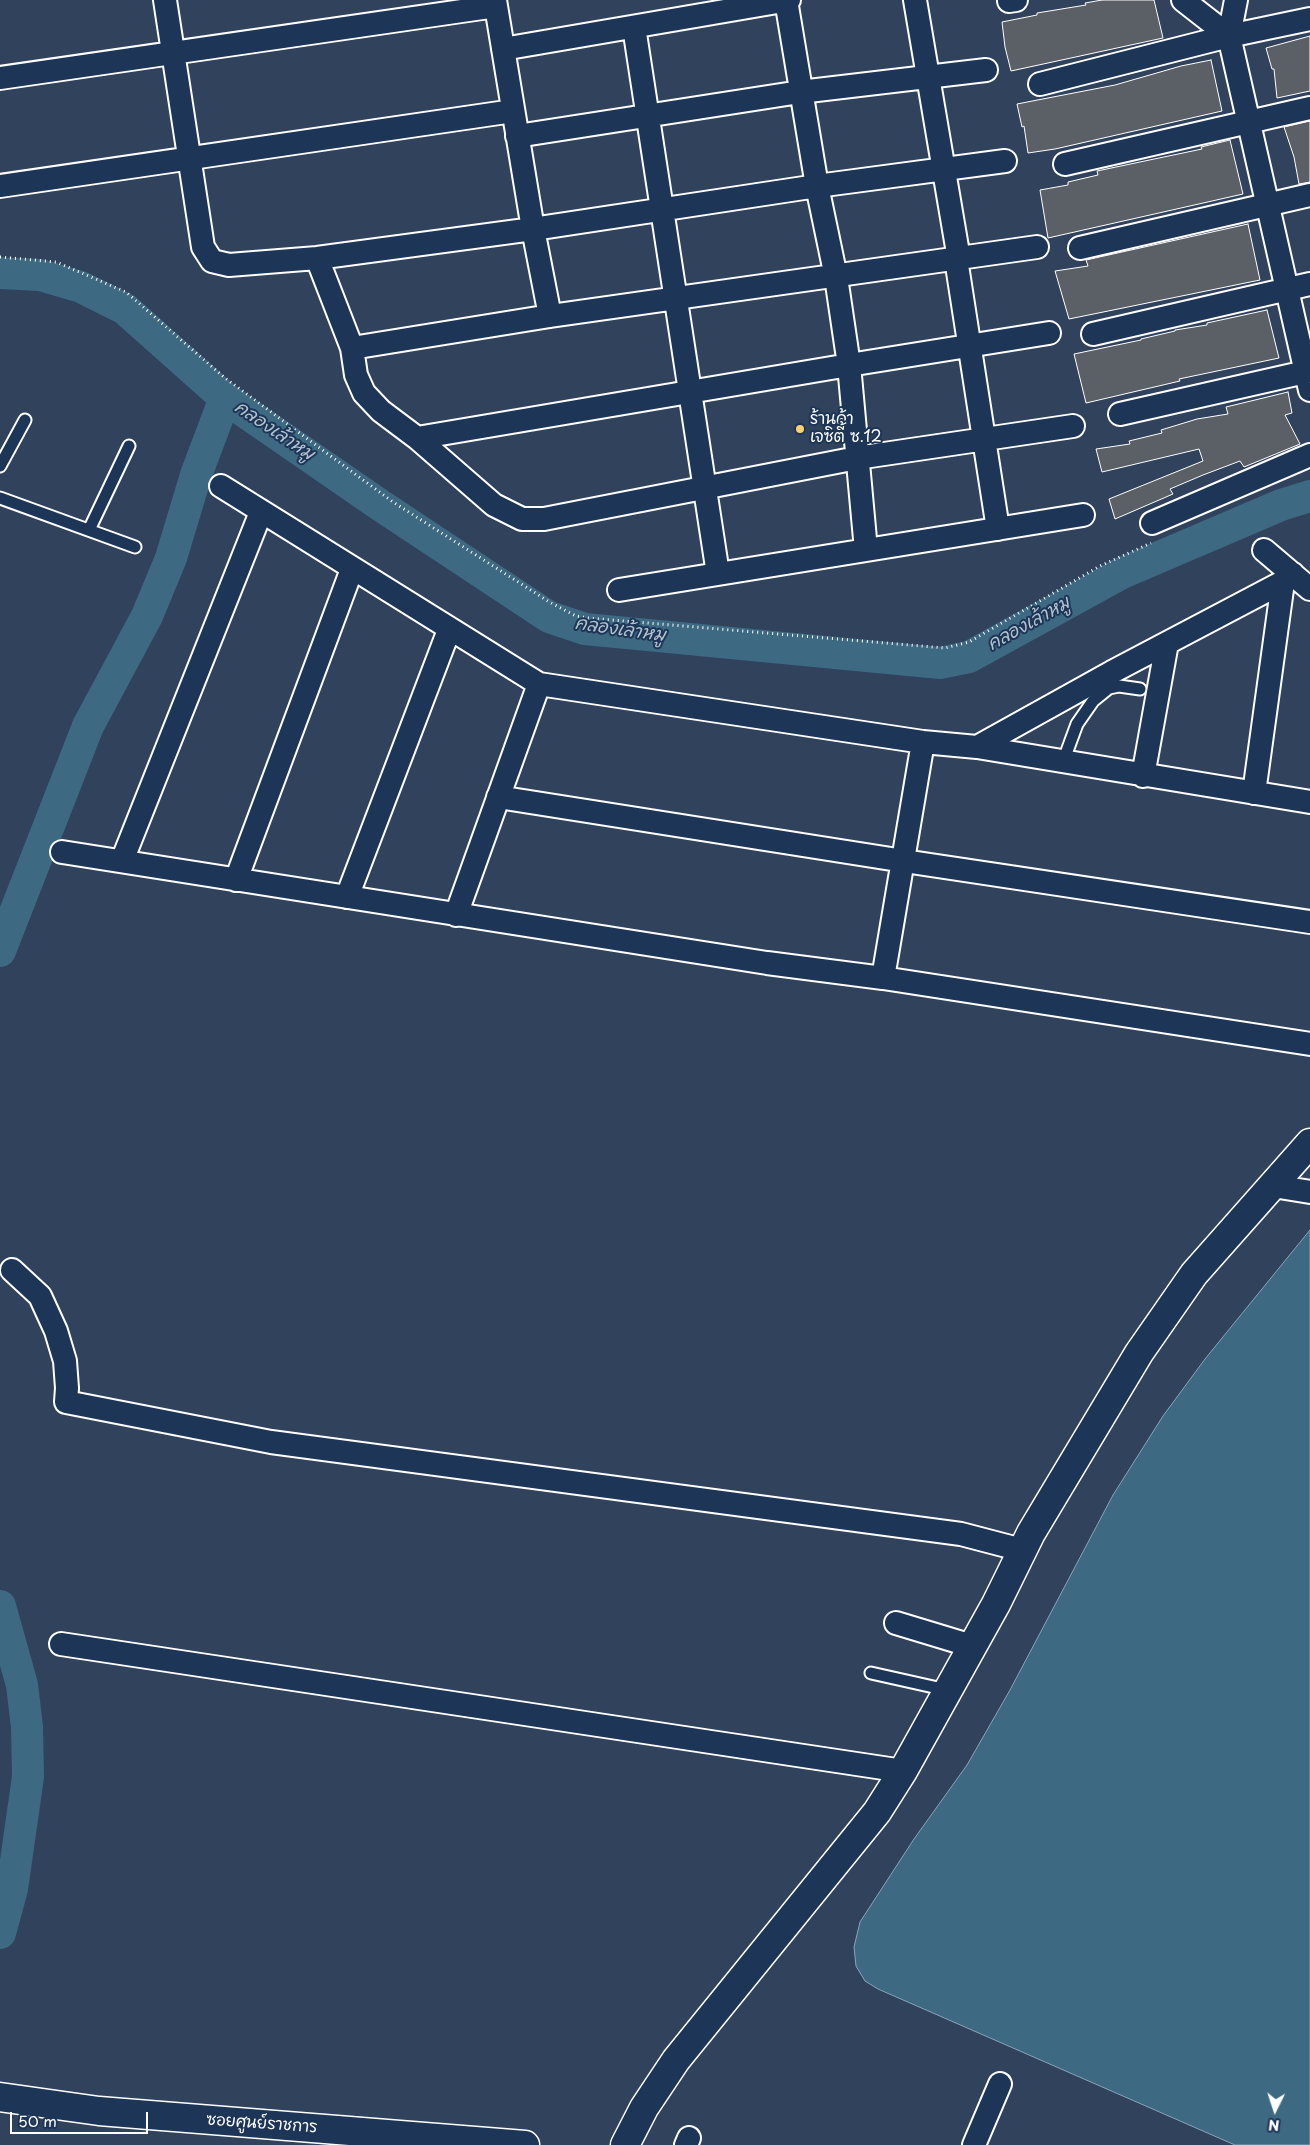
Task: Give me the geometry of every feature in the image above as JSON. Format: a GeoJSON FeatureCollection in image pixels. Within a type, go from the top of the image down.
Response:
{"type":"FeatureCollection","features":[{"type":"Feature","properties":{"kind":"street"},"geometry":{"type":"LineString","coordinates":[[164,0],[203,248],[212,261],[228,265],[317,258],[533,229],[1005,160]]}},
{"type":"Feature","properties":{"kind":"street"},"geometry":{"type":"LineString","coordinates":[[503,49],[787,0],[800,92],[836,277],[849,365],[866,550]]}},
{"type":"Feature","properties":{"kind":"street"},"geometry":{"type":"LineString","coordinates":[[915,0],[929,76],[998,529]]}},
{"type":"Feature","properties":{"kind":"street"},"geometry":{"type":"LineString","coordinates":[[1183,0],[1229,36]]}},
{"type":"Feature","properties":{"kind":"street"},"geometry":{"type":"LineString","coordinates":[[1120,414],[1309,378],[1229,36],[1236,0]]}},
{"type":"Feature","properties":{"kind":"street"},"geometry":{"type":"LineString","coordinates":[[0,78],[495,3],[533,229],[550,316]]}},
{"type":"Feature","properties":{"kind":"street"},"geometry":{"type":"LineString","coordinates":[[1040,84],[1229,36],[1310,19]]}},
{"type":"Feature","properties":{"kind":"street"},"geometry":{"type":"LineString","coordinates":[[634,27],[718,574]]}},
{"type":"Feature","properties":{"kind":"street"},"geometry":{"type":"LineString","coordinates":[[517,136],[800,92],[986,70]]}},
{"type":"Feature","properties":{"kind":"street"},"geometry":{"type":"LineString","coordinates":[[1065,164],[1310,108]]}},
{"type":"Feature","properties":{"kind":"street"},"geometry":{"type":"LineString","coordinates":[[0,186],[513,111]]}},
{"type":"Feature","properties":{"kind":"street"},"geometry":{"type":"LineString","coordinates":[[1080,248],[1310,195]]}},
{"type":"Feature","properties":{"kind":"street"},"geometry":{"type":"LineString","coordinates":[[352,348],[550,316],[836,277],[1037,247]]}},
{"type":"Feature","properties":{"kind":"street"},"geometry":{"type":"LineString","coordinates":[[317,258],[352,348],[356,376],[364,393],[381,411],[417,438],[494,505],[522,520],[544,519],[857,458],[1073,426]]}},
{"type":"Feature","properties":{"kind":"street"},"geometry":{"type":"LineString","coordinates":[[1093,334],[1310,284]]}},
{"type":"Feature","properties":{"kind":"street"},"geometry":{"type":"LineString","coordinates":[[417,438],[1049,333]]}},
{"type":"Feature","properties":{"kind":"street"},"geometry":{"type":"LineString","coordinates":[[1152,522],[1310,455]]}},
{"type":"Feature","properties":{"kind":"street"},"geometry":{"type":"LineString","coordinates":[[221,486],[449,630],[539,684],[923,742],[977,748],[1310,802]]}},
{"type":"Feature","properties":{"kind":"street"},"geometry":{"type":"LineString","coordinates":[[122,862],[262,512]]}},
{"type":"Feature","properties":{"kind":"street"},"geometry":{"type":"LineString","coordinates":[[619,590],[1083,515]]}},
{"type":"Feature","properties":{"kind":"street"},"geometry":{"type":"LineString","coordinates":[[1264,550],[1295,582]]}},
{"type":"Feature","properties":{"kind":"street"},"geometry":{"type":"LineString","coordinates":[[236,880],[352,569]]}},
{"type":"Feature","properties":{"kind":"street"},"geometry":{"type":"LineString","coordinates":[[977,748],[1022,721],[1167,643],[1295,582]]}},
{"type":"Feature","properties":{"kind":"street"},"geometry":{"type":"LineString","coordinates":[[1254,793],[1295,582]]}},
{"type":"Feature","properties":{"kind":"street"},"geometry":{"type":"LineString","coordinates":[[347,897],[449,630]]}},
{"type":"Feature","properties":{"kind":"street"},"geometry":{"type":"LineString","coordinates":[[1143,776],[1167,643]]}},
{"type":"Feature","properties":{"kind":"street"},"geometry":{"type":"LineString","coordinates":[[456,914],[539,684]]}},
{"type":"Feature","properties":{"kind":"street"},"geometry":{"type":"LineString","coordinates":[[884,978],[923,742]]}},
{"type":"Feature","properties":{"kind":"street"},"geometry":{"type":"LineString","coordinates":[[498,797],[1310,922]]}},
{"type":"Feature","properties":{"kind":"street"},"geometry":{"type":"LineString","coordinates":[[62,852],[767,963],[884,978],[1310,1044]]}},
{"type":"Feature","properties":{"kind":"street"},"geometry":{"type":"LineString","coordinates":[[625,2145],[644,2108],[676,2060],[877,1812],[903,1771],[996,1604],[1031,1533],[1139,1353],[1194,1274],[1310,1143]]}},
{"type":"Feature","properties":{"kind":"street"},"geometry":{"type":"LineString","coordinates":[[1273,1186],[1310,1192]]}},
{"type":"Feature","properties":{"kind":"street"},"geometry":{"type":"LineString","coordinates":[[12,1270],[40,1296],[56,1331],[65,1361],[66,1402],[271,1442],[961,1534],[1022,1550]]}},
{"type":"Feature","properties":{"kind":"street"},"geometry":{"type":"LineString","coordinates":[[896,1623],[972,1646]]}},
{"type":"Feature","properties":{"kind":"street"},"geometry":{"type":"LineString","coordinates":[[61,1644],[903,1771]]}},
{"type":"Feature","properties":{"kind":"street"},"geometry":{"type":"LineString","coordinates":[[974,2145],[1000,2084]]}},
{"type":"Feature","properties":{"kind":"street","name":"ซอยศูนย์ราชการ"},"geometry":{"type":"LineString","coordinates":[[0,2097],[99,2111],[525,2145]]}},
{"type":"Feature","properties":{"kind":"lane"},"geometry":{"type":"LineString","coordinates":[[0,466],[25,420]]}},
{"type":"Feature","properties":{"kind":"lane"},"geometry":{"type":"LineString","coordinates":[[89,530],[129,446]]}},
{"type":"Feature","properties":{"kind":"lane"},"geometry":{"type":"LineString","coordinates":[[0,498],[134,547]]}},
{"type":"Feature","properties":{"kind":"lane"},"geometry":{"type":"LineString","coordinates":[[1063,762],[1076,724],[1093,701],[1109,688],[1119,686],[1140,689]]}},
{"type":"Feature","properties":{"kind":"lane"},"geometry":{"type":"LineString","coordinates":[[871,1674],[947,1690]]}},
{"type":"Feature","properties":{"kind":"water"},"geometry":{"type":"Polygon","coordinates":[[[1310,1230],[1310,2145],[1235,2145],[878,1989],[865,1981],[856,1966],[854,1947],[860,1922],[914,1839],[967,1765],[1010,1690],[1113,1495],[1163,1416],[1205,1359],[1310,1230]]]}},
{"type":"Feature","properties":{"kind":"building"},"geometry":{"type":"Polygon","coordinates":[[[1102,0],[1154,0],[1163,38],[1011,71],[1005,47],[1002,22],[1102,0]]]}},
{"type":"Feature","properties":{"kind":"building"},"geometry":{"type":"Polygon","coordinates":[[[1310,36],[1310,91],[1277,98],[1274,69],[1272,69],[1266,48],[1310,36]]]}},
{"type":"Feature","properties":{"kind":"building"},"geometry":{"type":"Polygon","coordinates":[[[1211,60],[1222,111],[1055,149],[1028,153],[1024,126],[1022,127],[1017,104],[1115,85],[1181,66],[1211,60]]]}},
{"type":"Feature","properties":{"kind":"building"},"geometry":{"type":"Polygon","coordinates":[[[1310,121],[1310,182],[1299,184],[1294,157],[1284,127],[1310,121]]]}},
{"type":"Feature","properties":{"kind":"building"},"geometry":{"type":"Polygon","coordinates":[[[1230,140],[1243,194],[1048,238],[1040,190],[1068,185],[1068,182],[1098,175],[1097,171],[1202,149],[1201,147],[1230,140]]]}},
{"type":"Feature","properties":{"kind":"building"},"geometry":{"type":"Polygon","coordinates":[[[1248,224],[1260,280],[1069,319],[1055,271],[1088,266],[1086,260],[1248,224]]]}},
{"type":"Feature","properties":{"kind":"building"},"geometry":{"type":"Polygon","coordinates":[[[1267,310],[1279,358],[1179,379],[1180,381],[1086,403],[1074,354],[1267,310]]]}},
{"type":"Feature","properties":{"kind":"building"},"geometry":{"type":"Polygon","coordinates":[[[1288,392],[1292,413],[1285,415],[1300,444],[1244,467],[1240,461],[1203,475],[1170,489],[1173,494],[1115,519],[1109,499],[1203,461],[1199,449],[1102,472],[1096,449],[1130,444],[1129,441],[1162,433],[1161,430],[1197,419],[1228,414],[1226,407],[1288,392]]]}},
{"type":"Feature","properties":{"kind":"waterway","name":"คลองเล้าหมู"},"geometry":{"type":"LineString","coordinates":[[0,273],[40,275],[81,287],[125,309],[225,398],[380,505],[549,617],[585,629],[940,663],[969,657],[1122,573],[1281,505],[1310,496]]}},
{"type":"Feature","properties":{"kind":"waterway"},"geometry":{"type":"LineString","coordinates":[[0,951],[88,726],[147,616],[171,558],[196,475],[225,398]]}},
{"type":"Feature","properties":{"kind":"waterway"},"geometry":{"type":"LineString","coordinates":[[0,1606],[22,1685],[27,1727],[28,1777],[12,1889],[0,1933]]}},
{"type":"Feature","properties":{"kind":"place","name":"ร้านค้า เจซิตี้ ซ.12"},"geometry":{"type":"Point","coordinates":[800,429]}}]}
